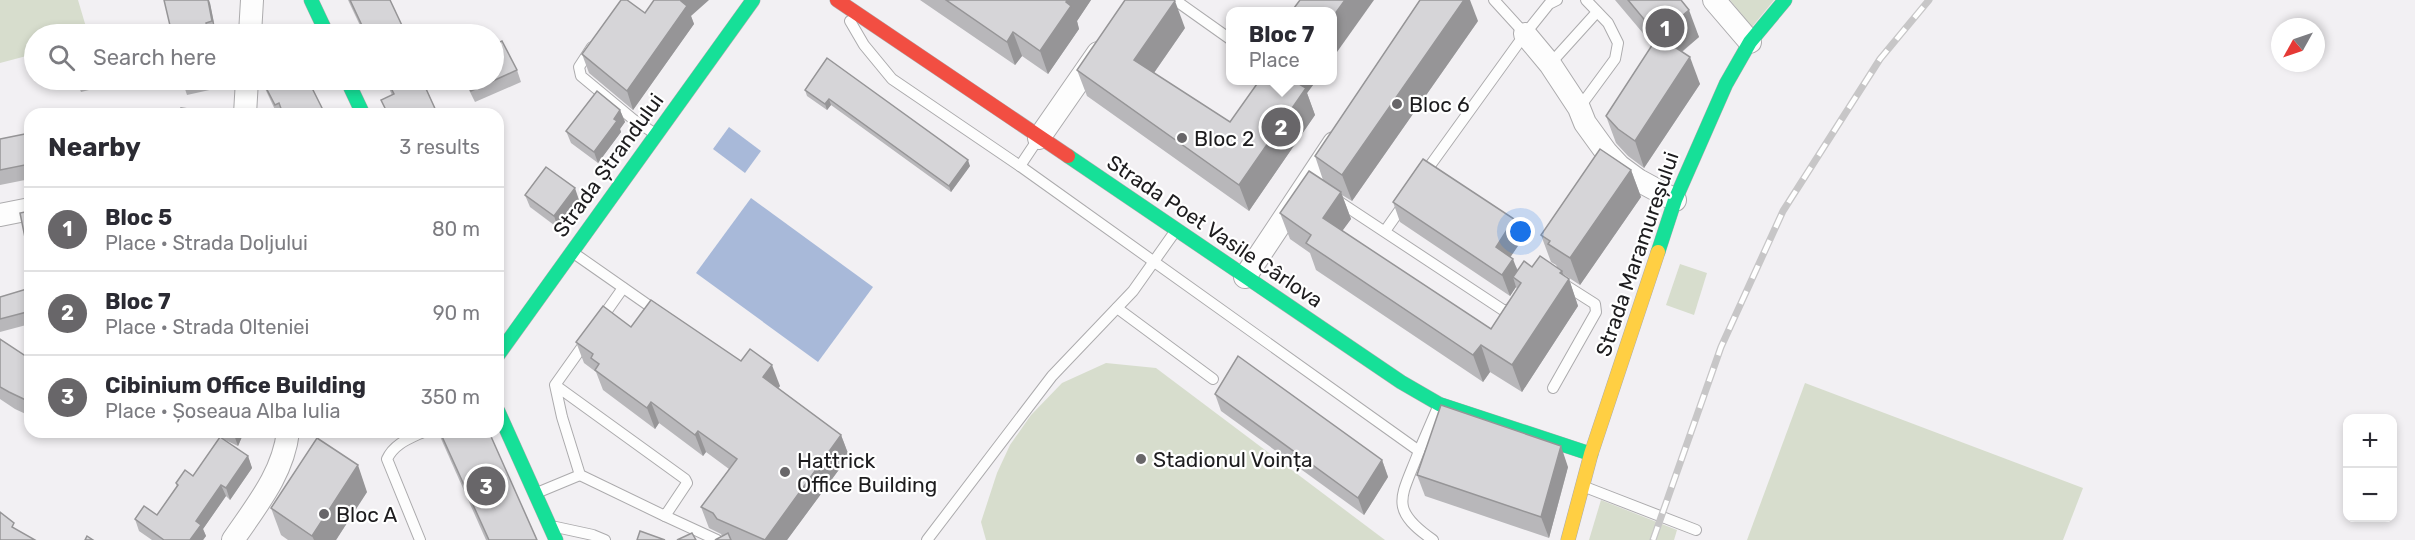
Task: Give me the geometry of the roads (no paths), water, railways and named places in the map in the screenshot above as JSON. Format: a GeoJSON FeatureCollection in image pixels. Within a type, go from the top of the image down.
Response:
{"type":"FeatureCollection","features":[{"type":"Feature","properties":{"kind":"street"},"geometry":{"type":"LineString","coordinates":[[251,24],[252,0]]}},
{"type":"Feature","properties":{"kind":"street"},"geometry":{"type":"LineString","coordinates":[[311,0],[322,24]]}},
{"type":"Feature","properties":{"kind":"street","name":"Strada Ștrandului"},"geometry":{"type":"LineString","coordinates":[[504,346],[753,0]]}},
{"type":"Feature","properties":{"kind":"street","name":"Strada Poet Vasile Cârlova"},"geometry":{"type":"LineString","coordinates":[[837,0],[1401,382],[1439,404],[1591,454]]}},
{"type":"Feature","properties":{"kind":"street"},"geometry":{"type":"LineString","coordinates":[[1714,0],[1750,42]]}},
{"type":"Feature","properties":{"kind":"street","name":"Strada Maramureșului"},"geometry":{"type":"LineString","coordinates":[[1568,540],[1591,454],[1675,200],[1722,94],[1750,42],[1785,0]]}},
{"type":"Feature","properties":{"kind":"street"},"geometry":{"type":"LineString","coordinates":[[1039,138],[1111,34]]}},
{"type":"Feature","properties":{"kind":"street"},"geometry":{"type":"LineString","coordinates":[[1524,34],[1550,64],[1579,108],[1585,123],[1606,152],[1619,166],[1646,185],[1675,200]]}},
{"type":"Feature","properties":{"kind":"street"},"geometry":{"type":"LineString","coordinates":[[245,108],[246,90]]}},
{"type":"Feature","properties":{"kind":"street"},"geometry":{"type":"LineString","coordinates":[[352,90],[360,108]]}},
{"type":"Feature","properties":{"kind":"street"},"geometry":{"type":"LineString","coordinates":[[1245,277],[1318,188],[1344,128]]}},
{"type":"Feature","properties":{"kind":"street"},"geometry":{"type":"LineString","coordinates":[[0,215],[24,210]]}},
{"type":"Feature","properties":{"kind":"street"},"geometry":{"type":"LineString","coordinates":[[504,424],[556,540]]}},
{"type":"Feature","properties":{"kind":"street"},"geometry":{"type":"LineString","coordinates":[[233,540],[275,476],[287,438]]}},
{"type":"Feature","properties":{"kind":"lane"},"geometry":{"type":"LineString","coordinates":[[837,0],[864,45],[892,79],[1020,166],[1419,451]]}},
{"type":"Feature","properties":{"kind":"lane"},"geometry":{"type":"LineString","coordinates":[[1175,0],[1226,36]]}},
{"type":"Feature","properties":{"kind":"lane"},"geometry":{"type":"LineString","coordinates":[[1494,0],[1524,34]]}},
{"type":"Feature","properties":{"kind":"lane"},"geometry":{"type":"LineString","coordinates":[[1420,179],[1524,34],[1549,4],[1557,0]]}},
{"type":"Feature","properties":{"kind":"lane"},"geometry":{"type":"LineString","coordinates":[[1579,108],[1615,59],[1618,43],[1608,23],[1586,0]]}},
{"type":"Feature","properties":{"kind":"lane"},"geometry":{"type":"LineString","coordinates":[[1550,64],[1597,12]]}},
{"type":"Feature","properties":{"kind":"lane"},"geometry":{"type":"LineString","coordinates":[[601,37],[579,67],[581,76],[634,120],[657,135]]}},
{"type":"Feature","properties":{"kind":"lane"},"geometry":{"type":"LineString","coordinates":[[1020,166],[1039,138]]}},
{"type":"Feature","properties":{"kind":"lane"},"geometry":{"type":"LineString","coordinates":[[1318,188],[1503,310],[1509,310],[1520,296]]}},
{"type":"Feature","properties":{"kind":"lane"},"geometry":{"type":"LineString","coordinates":[[1385,231],[1409,196]]}},
{"type":"Feature","properties":{"kind":"lane"},"geometry":{"type":"LineString","coordinates":[[931,538],[1052,376],[1133,291],[1175,230]]}},
{"type":"Feature","properties":{"kind":"lane"},"geometry":{"type":"LineString","coordinates":[[571,251],[668,320]]}},
{"type":"Feature","properties":{"kind":"lane"},"geometry":{"type":"LineString","coordinates":[[1548,274],[1595,304],[1596,312],[1553,388]]}},
{"type":"Feature","properties":{"kind":"lane"},"geometry":{"type":"LineString","coordinates":[[555,385],[623,288]]}},
{"type":"Feature","properties":{"kind":"lane"},"geometry":{"type":"LineString","coordinates":[[1118,308],[1213,379]]}},
{"type":"Feature","properties":{"kind":"lane"},"geometry":{"type":"LineString","coordinates":[[555,385],[580,475]]}},
{"type":"Feature","properties":{"kind":"lane"},"geometry":{"type":"LineString","coordinates":[[555,385],[685,479],[687,483],[665,516]]}},
{"type":"Feature","properties":{"kind":"lane"},"geometry":{"type":"LineString","coordinates":[[1433,540],[1412,525],[1403,513],[1402,502],[1419,451],[1439,404]]}},
{"type":"Feature","properties":{"kind":"lane"},"geometry":{"type":"LineString","coordinates":[[410,438],[399,443],[387,459],[420,540]]}},
{"type":"Feature","properties":{"kind":"lane"},"geometry":{"type":"LineString","coordinates":[[536,493],[580,475],[717,540]]}},
{"type":"Feature","properties":{"kind":"lane"},"geometry":{"type":"LineString","coordinates":[[1582,486],[1696,530]]}},
{"type":"Feature","properties":{"kind":"lane"},"geometry":{"type":"LineString","coordinates":[[550,526],[593,535],[605,540]]}},
{"type":"Feature","properties":{"kind":"water"},"geometry":{"type":"Polygon","coordinates":[[[729,127],[761,151],[745,173],[713,149],[729,127]]]}},
{"type":"Feature","properties":{"kind":"water"},"geometry":{"type":"Polygon","coordinates":[[[751,198],[873,287],[818,362],[696,273],[751,198]]]}},
{"type":"Feature","properties":{"kind":"railway"},"geometry":{"type":"LineString","coordinates":[[1653,540],[1721,347],[1783,211],[1880,59],[1929,0]]}},
{"type":"Feature","properties":{"kind":"place","name":"Bloc 5"},"geometry":{"type":"Point","coordinates":[1665,28]}},
{"type":"Feature","properties":{"kind":"place","name":"Bloc 6"},"geometry":{"type":"Point","coordinates":[1397,104]}},
{"type":"Feature","properties":{"kind":"place","name":"Bloc 7"},"geometry":{"type":"Point","coordinates":[1281,127]}},
{"type":"Feature","properties":{"kind":"place","name":"Bloc 2"},"geometry":{"type":"Point","coordinates":[1182,138]}},
{"type":"Feature","properties":{"kind":"place","name":"Stadionul Voința"},"geometry":{"type":"Point","coordinates":[1141,459]}},
{"type":"Feature","properties":{"kind":"place","name":"Hattrick Office Building"},"geometry":{"type":"Point","coordinates":[785,472]}},
{"type":"Feature","properties":{"kind":"place","name":"Cibinium Office Building"},"geometry":{"type":"Point","coordinates":[486,486]}},
{"type":"Feature","properties":{"kind":"place","name":"Bloc A"},"geometry":{"type":"Point","coordinates":[324,514]}}]}
